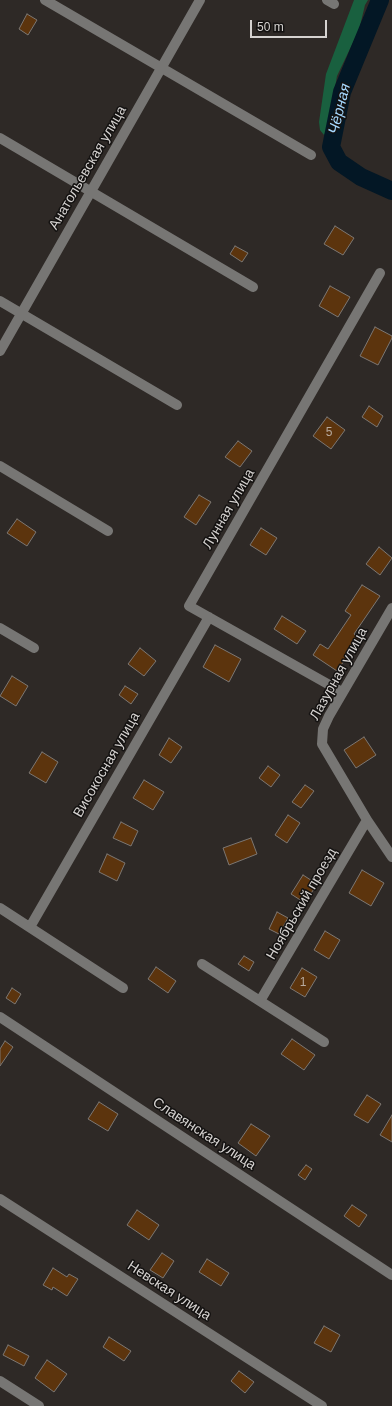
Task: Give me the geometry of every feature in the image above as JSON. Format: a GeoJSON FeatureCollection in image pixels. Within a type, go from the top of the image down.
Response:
{"type":"FeatureCollection","features":[{"type":"Feature","properties":{"kind":"street"},"geometry":{"type":"LineString","coordinates":[[45,0],[311,156]]}},
{"type":"Feature","properties":{"kind":"street","name":"Анатольевская улица"},"geometry":{"type":"LineString","coordinates":[[0,351],[200,0]]}},
{"type":"Feature","properties":{"kind":"street"},"geometry":{"type":"LineString","coordinates":[[0,138],[253,287]]}},
{"type":"Feature","properties":{"kind":"street","name":"Лунная улица"},"geometry":{"type":"LineString","coordinates":[[342,692],[189,606],[380,273]]}},
{"type":"Feature","properties":{"kind":"street"},"geometry":{"type":"LineString","coordinates":[[0,302],[177,405]]}},
{"type":"Feature","properties":{"kind":"street"},"geometry":{"type":"LineString","coordinates":[[0,466],[108,531]]}},
{"type":"Feature","properties":{"kind":"street","name":"Лазурная улица"},"geometry":{"type":"LineString","coordinates":[[392,608],[342,692],[323,729],[322,744],[367,820],[392,857]]}},
{"type":"Feature","properties":{"kind":"street","name":"Високосная улица"},"geometry":{"type":"LineString","coordinates":[[30,927],[209,617]]}},
{"type":"Feature","properties":{"kind":"street"},"geometry":{"type":"LineString","coordinates":[[0,628],[34,648]]}},
{"type":"Feature","properties":{"kind":"street","name":"Ноябрьский проезд"},"geometry":{"type":"LineString","coordinates":[[260,1001],[367,820]]}},
{"type":"Feature","properties":{"kind":"street"},"geometry":{"type":"LineString","coordinates":[[0,908],[123,988]]}},
{"type":"Feature","properties":{"kind":"street"},"geometry":{"type":"LineString","coordinates":[[202,964],[324,1042]]}},
{"type":"Feature","properties":{"kind":"street","name":"Славянская улица"},"geometry":{"type":"LineString","coordinates":[[0,1017],[392,1275]]}},
{"type":"Feature","properties":{"kind":"street","name":"Невская улица"},"geometry":{"type":"LineString","coordinates":[[0,1199],[322,1406]]}},
{"type":"Feature","properties":{"kind":"street"},"geometry":{"type":"LineString","coordinates":[[0,1382],[39,1406]]}},
{"type":"Feature","properties":{"kind":"green space"},"geometry":{"type":"Polygon","coordinates":[[[354,0],[368,0],[365,5],[359,30],[337,76],[328,128],[324,135],[320,130],[319,122],[326,74],[354,0]]]}},
{"type":"Feature","properties":{"kind":"building"},"geometry":{"type":"Polygon","coordinates":[[[27,14],[37,20],[28,35],[19,29],[27,14]]]}},
{"type":"Feature","properties":{"kind":"building"},"geometry":{"type":"Polygon","coordinates":[[[335,226],[354,238],[343,255],[324,244],[335,226]]]}},
{"type":"Feature","properties":{"kind":"building"},"geometry":{"type":"Polygon","coordinates":[[[235,246],[248,253],[242,262],[230,254],[235,246]]]}},
{"type":"Feature","properties":{"kind":"building"},"geometry":{"type":"Polygon","coordinates":[[[330,286],[350,297],[338,317],[319,306],[330,286]]]}},
{"type":"Feature","properties":{"kind":"building"},"geometry":{"type":"Polygon","coordinates":[[[375,327],[392,336],[378,365],[360,356],[375,327]]]}},
{"type":"Feature","properties":{"kind":"building"},"geometry":{"type":"Polygon","coordinates":[[[369,406],[383,416],[377,427],[362,417],[369,406]]]}},
{"type":"Feature","properties":{"kind":"building"},"geometry":{"type":"Polygon","coordinates":[[[327,417],[345,430],[331,449],[313,436],[327,417]]]}},
{"type":"Feature","properties":{"kind":"building"},"geometry":{"type":"Polygon","coordinates":[[[238,441],[252,451],[240,467],[225,457],[238,441]]]}},
{"type":"Feature","properties":{"kind":"building"},"geometry":{"type":"Polygon","coordinates":[[[199,495],[211,502],[196,525],[184,517],[199,495]]]}},
{"type":"Feature","properties":{"kind":"building"},"geometry":{"type":"Polygon","coordinates":[[[17,519],[36,532],[27,546],[7,533],[17,519]]]}},
{"type":"Feature","properties":{"kind":"building"},"geometry":{"type":"Polygon","coordinates":[[[261,528],[277,538],[266,555],[250,545],[261,528]]]}},
{"type":"Feature","properties":{"kind":"building"},"geometry":{"type":"Polygon","coordinates":[[[379,547],[392,558],[380,575],[366,564],[379,547]]]}},
{"type":"Feature","properties":{"kind":"building"},"geometry":{"type":"Polygon","coordinates":[[[362,585],[380,596],[354,634],[360,638],[337,671],[313,655],[320,644],[328,649],[351,615],[345,611],[362,585]]]}},
{"type":"Feature","properties":{"kind":"building"},"geometry":{"type":"Polygon","coordinates":[[[282,616],[306,631],[297,644],[274,629],[282,616]]]}},
{"type":"Feature","properties":{"kind":"building"},"geometry":{"type":"Polygon","coordinates":[[[215,645],[241,659],[229,682],[203,667],[215,645]]]}},
{"type":"Feature","properties":{"kind":"building"},"geometry":{"type":"Polygon","coordinates":[[[140,648],[156,661],[144,676],[128,664],[140,648]]]}},
{"type":"Feature","properties":{"kind":"building"},"geometry":{"type":"Polygon","coordinates":[[[12,676],[28,686],[16,706],[0,696],[12,676]]]}},
{"type":"Feature","properties":{"kind":"building"},"geometry":{"type":"Polygon","coordinates":[[[125,686],[138,694],[131,704],[119,695],[125,686]]]}},
{"type":"Feature","properties":{"kind":"building"},"geometry":{"type":"Polygon","coordinates":[[[364,737],[376,755],[356,768],[344,750],[364,737]]]}},
{"type":"Feature","properties":{"kind":"building"},"geometry":{"type":"Polygon","coordinates":[[[169,738],[182,747],[171,763],[159,755],[169,738]]]}},
{"type":"Feature","properties":{"kind":"building"},"geometry":{"type":"Polygon","coordinates":[[[42,752],[58,762],[46,783],[29,773],[42,752]]]}},
{"type":"Feature","properties":{"kind":"building"},"geometry":{"type":"Polygon","coordinates":[[[268,766],[280,775],[271,787],[259,778],[268,766]]]}},
{"type":"Feature","properties":{"kind":"building"},"geometry":{"type":"Polygon","coordinates":[[[144,780],[164,792],[153,810],[133,798],[144,780]]]}},
{"type":"Feature","properties":{"kind":"building"},"geometry":{"type":"Polygon","coordinates":[[[305,785],[314,791],[301,808],[292,802],[305,785]]]}},
{"type":"Feature","properties":{"kind":"building"},"geometry":{"type":"Polygon","coordinates":[[[288,815],[300,823],[287,843],[275,835],[288,815]]]}},
{"type":"Feature","properties":{"kind":"building"},"geometry":{"type":"Polygon","coordinates":[[[121,822],[138,831],[131,846],[113,838],[121,822]]]}},
{"type":"Feature","properties":{"kind":"building"},"geometry":{"type":"Polygon","coordinates":[[[251,838],[257,854],[229,865],[223,848],[251,838]]]}},
{"type":"Feature","properties":{"kind":"building"},"geometry":{"type":"Polygon","coordinates":[[[107,854],[125,863],[117,881],[99,872],[107,854]]]}},
{"type":"Feature","properties":{"kind":"building"},"geometry":{"type":"Polygon","coordinates":[[[362,870],[384,883],[371,906],[349,893],[362,870]]]}},
{"type":"Feature","properties":{"kind":"building"},"geometry":{"type":"Polygon","coordinates":[[[303,875],[317,884],[305,903],[291,894],[303,875]]]}},
{"type":"Feature","properties":{"kind":"building"},"geometry":{"type":"Polygon","coordinates":[[[277,912],[288,918],[279,934],[269,929],[277,912]]]}},
{"type":"Feature","properties":{"kind":"building"},"geometry":{"type":"Polygon","coordinates":[[[325,931],[340,940],[329,959],[314,950],[325,931]]]}},
{"type":"Feature","properties":{"kind":"building"},"geometry":{"type":"Polygon","coordinates":[[[244,956],[254,962],[249,971],[238,964],[244,956]]]}},
{"type":"Feature","properties":{"kind":"building"},"geometry":{"type":"Polygon","coordinates":[[[156,967],[176,981],[168,993],[148,979],[156,967]]]}},
{"type":"Feature","properties":{"kind":"building"},"geometry":{"type":"Polygon","coordinates":[[[302,968],[317,977],[305,997],[290,988],[302,968]]]}},
{"type":"Feature","properties":{"kind":"building"},"geometry":{"type":"Polygon","coordinates":[[[12,988],[21,994],[15,1004],[6,998],[12,988]]]}},
{"type":"Feature","properties":{"kind":"building"},"geometry":{"type":"Polygon","coordinates":[[[292,1039],[315,1055],[304,1070],[281,1054],[292,1039]]]}},
{"type":"Feature","properties":{"kind":"building"},"geometry":{"type":"Polygon","coordinates":[[[5,1041],[13,1047],[0,1066],[0,1049],[5,1041]]]}},
{"type":"Feature","properties":{"kind":"building"},"geometry":{"type":"Polygon","coordinates":[[[367,1095],[381,1104],[368,1123],[354,1115],[367,1095]]]}},
{"type":"Feature","properties":{"kind":"building"},"geometry":{"type":"Polygon","coordinates":[[[99,1102],[118,1114],[108,1131],[88,1119],[99,1102]]]}},
{"type":"Feature","properties":{"kind":"building"},"geometry":{"type":"Polygon","coordinates":[[[392,1115],[392,1142],[380,1135],[392,1115]]]}},
{"type":"Feature","properties":{"kind":"building"},"geometry":{"type":"Polygon","coordinates":[[[251,1124],[270,1136],[256,1156],[238,1143],[251,1124]]]}},
{"type":"Feature","properties":{"kind":"building"},"geometry":{"type":"Polygon","coordinates":[[[306,1165],[312,1169],[305,1180],[298,1175],[306,1165]]]}},
{"type":"Feature","properties":{"kind":"building"},"geometry":{"type":"Polygon","coordinates":[[[352,1205],[367,1215],[359,1227],[344,1216],[352,1205]]]}},
{"type":"Feature","properties":{"kind":"building"},"geometry":{"type":"Polygon","coordinates":[[[137,1210],[159,1225],[149,1240],[127,1225],[137,1210]]]}},
{"type":"Feature","properties":{"kind":"building"},"geometry":{"type":"Polygon","coordinates":[[[162,1253],[174,1261],[163,1278],[150,1270],[162,1253]]]}},
{"type":"Feature","properties":{"kind":"building"},"geometry":{"type":"Polygon","coordinates":[[[207,1259],[229,1273],[221,1286],[199,1272],[207,1259]]]}},
{"type":"Feature","properties":{"kind":"building"},"geometry":{"type":"Polygon","coordinates":[[[53,1268],[67,1277],[69,1274],[78,1279],[67,1296],[53,1287],[52,1290],[43,1285],[53,1268]]]}},
{"type":"Feature","properties":{"kind":"building"},"geometry":{"type":"Polygon","coordinates":[[[324,1326],[340,1335],[331,1352],[314,1343],[324,1326]]]}},
{"type":"Feature","properties":{"kind":"building"},"geometry":{"type":"Polygon","coordinates":[[[109,1337],[131,1351],[124,1361],[103,1347],[109,1337]]]}},
{"type":"Feature","properties":{"kind":"building"},"geometry":{"type":"Polygon","coordinates":[[[8,1345],[29,1356],[24,1366],[3,1355],[8,1345]]]}},
{"type":"Feature","properties":{"kind":"building"},"geometry":{"type":"Polygon","coordinates":[[[47,1360],[67,1374],[54,1392],[35,1378],[47,1360]]]}},
{"type":"Feature","properties":{"kind":"building"},"geometry":{"type":"Polygon","coordinates":[[[239,1371],[254,1382],[245,1393],[231,1381],[239,1371]]]}},
{"type":"Feature","properties":{"kind":"waterway","name":"Чёрная"},"geometry":{"type":"LineString","coordinates":[[380,0],[342,92],[331,147],[339,162],[361,177],[392,191]]}}]}
